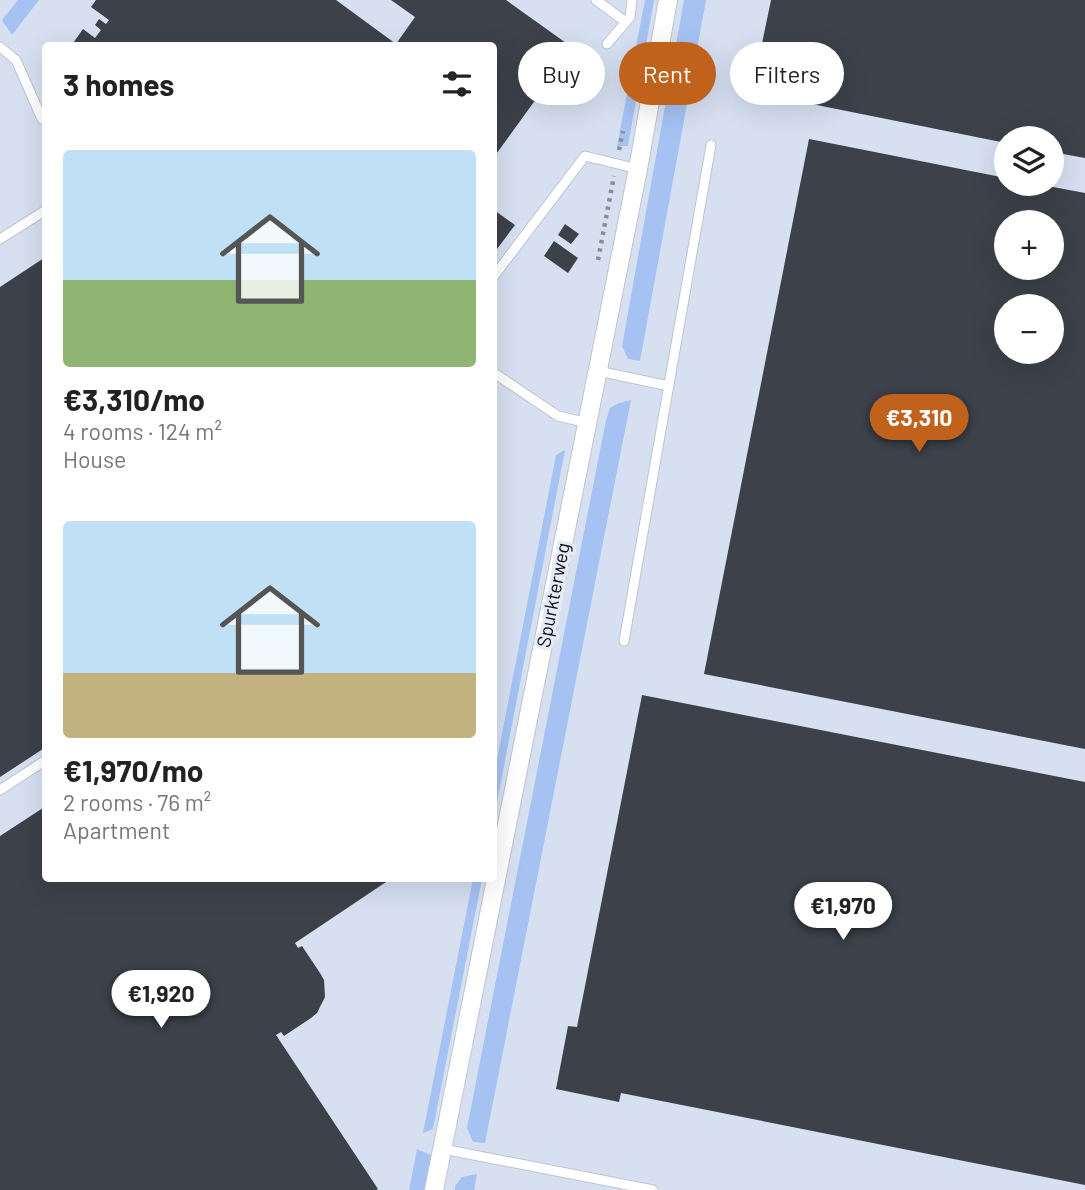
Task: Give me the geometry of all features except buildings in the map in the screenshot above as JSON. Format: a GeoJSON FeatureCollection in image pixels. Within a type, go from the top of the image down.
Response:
{"type":"FeatureCollection","features":[{"type":"Feature","properties":{"kind":"street","name":"Spurkterweg"},"geometry":{"type":"LineString","coordinates":[[497,877],[638,169],[668,0]]}},
{"type":"Feature","properties":{"kind":"street","name":"Spurkterweg"},"geometry":{"type":"LineString","coordinates":[[435,1190],[496,882]]}},
{"type":"Feature","properties":{"kind":"lane"},"geometry":{"type":"LineString","coordinates":[[596,0],[626,22]]}},
{"type":"Feature","properties":{"kind":"lane"},"geometry":{"type":"LineString","coordinates":[[607,44],[630,17],[632,0]]}},
{"type":"Feature","properties":{"kind":"lane"},"geometry":{"type":"LineString","coordinates":[[0,47],[16,60],[42,119]]}},
{"type":"Feature","properties":{"kind":"lane"},"geometry":{"type":"LineString","coordinates":[[624,641],[711,145]]}},
{"type":"Feature","properties":{"kind":"lane"},"geometry":{"type":"LineString","coordinates":[[497,272],[585,156],[638,169]]}},
{"type":"Feature","properties":{"kind":"lane"},"geometry":{"type":"LineString","coordinates":[[0,239],[42,213]]}},
{"type":"Feature","properties":{"kind":"lane"},"geometry":{"type":"LineString","coordinates":[[598,371],[669,386]]}},
{"type":"Feature","properties":{"kind":"lane"},"geometry":{"type":"LineString","coordinates":[[497,375],[558,416],[587,423]]}},
{"type":"Feature","properties":{"kind":"lane"},"geometry":{"type":"LineString","coordinates":[[0,790],[42,763]]}},
{"type":"Feature","properties":{"kind":"lane"},"geometry":{"type":"LineString","coordinates":[[443,1149],[653,1190]]}},
{"type":"Feature","properties":{"kind":"shaded area"},"geometry":{"type":"Polygon","coordinates":[[[0,0],[1085,0],[1085,1190],[0,1190],[0,0]]]}},
{"type":"Feature","properties":{"kind":"shaded area"},"geometry":{"type":"Polygon","coordinates":[[[18,0],[39,0],[12,35],[2,20],[18,0]]]}},
{"type":"Feature","properties":{"kind":"shaded area"},"geometry":{"type":"Polygon","coordinates":[[[645,0],[654,0],[647,42],[637,42],[645,0]]]}},
{"type":"Feature","properties":{"kind":"shaded area"},"geometry":{"type":"Polygon","coordinates":[[[684,0],[706,0],[698,42],[676,42],[684,0]]]}},
{"type":"Feature","properties":{"kind":"shaded area"},"geometry":{"type":"Polygon","coordinates":[[[625,105],[635,105],[628,146],[617,146],[625,105]]]}},
{"type":"Feature","properties":{"kind":"shaded area"},"geometry":{"type":"Polygon","coordinates":[[[665,105],[687,105],[640,361],[628,359],[622,346],[665,105]]]}},
{"type":"Feature","properties":{"kind":"shaded area"},"geometry":{"type":"Polygon","coordinates":[[[631,400],[485,1143],[473,1142],[467,1128],[606,420],[610,408],[631,400]]]}},
{"type":"Feature","properties":{"kind":"shaded area"},"geometry":{"type":"Polygon","coordinates":[[[565,450],[497,802],[497,760],[556,455],[565,450]]]}},
{"type":"Feature","properties":{"kind":"shaded area"},"geometry":{"type":"Polygon","coordinates":[[[472,882],[481,882],[433,1129],[423,1133],[472,882]]]}},
{"type":"Feature","properties":{"kind":"shaded area"},"geometry":{"type":"Polygon","coordinates":[[[417,1149],[431,1155],[424,1190],[409,1190],[417,1149]]]}},
{"type":"Feature","properties":{"kind":"shaded area"},"geometry":{"type":"Polygon","coordinates":[[[477,1174],[474,1190],[455,1190],[462,1177],[477,1174]]]}}]}
